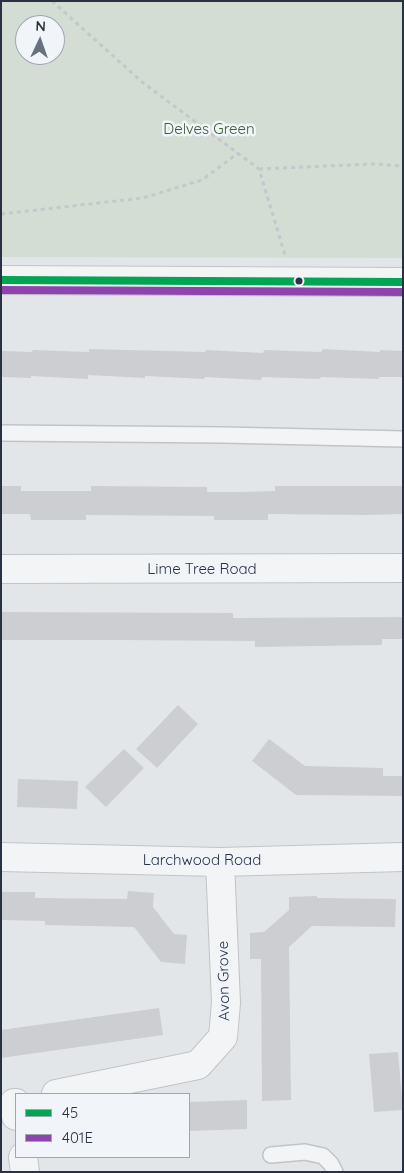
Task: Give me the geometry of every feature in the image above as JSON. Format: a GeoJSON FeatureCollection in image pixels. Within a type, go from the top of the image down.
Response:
{"type":"FeatureCollection","features":[{"type":"Feature","properties":{"kind":"street"},"geometry":{"type":"LineString","coordinates":[[1,280],[403,282]]}},
{"type":"Feature","properties":{"kind":"street","name":"Lime Tree Road"},"geometry":{"type":"LineString","coordinates":[[1,569],[403,568]]}},
{"type":"Feature","properties":{"kind":"street","name":"Larchwood Road"},"geometry":{"type":"LineString","coordinates":[[1,857],[220,862],[403,857]]}},
{"type":"Feature","properties":{"kind":"street","name":"Avon Grove"},"geometry":{"type":"LineString","coordinates":[[61,1093],[198,1065],[224,1037],[226,1003],[220,862]]}},
{"type":"Feature","properties":{"kind":"street"},"geometry":{"type":"LineString","coordinates":[[23,1158],[25,1172]]}},
{"type":"Feature","properties":{"kind":"lane"},"geometry":{"type":"LineString","coordinates":[[1,433],[403,439]]}},
{"type":"Feature","properties":{"kind":"lane"},"geometry":{"type":"LineString","coordinates":[[272,1155],[305,1152],[323,1156],[331,1164],[335,1172]]}},
{"type":"Feature","properties":{"kind":"path"},"geometry":{"type":"LineString","coordinates":[[52,1],[142,82],[259,169],[293,282]]}},
{"type":"Feature","properties":{"kind":"path"},"geometry":{"type":"LineString","coordinates":[[1,214],[143,198],[202,180],[238,153]]}},
{"type":"Feature","properties":{"kind":"path"},"geometry":{"type":"LineString","coordinates":[[259,169],[374,164],[403,166]]}},
{"type":"Feature","properties":{"kind":"green space","name":"Delves Green"},"geometry":{"type":"Polygon","coordinates":[[[1,1],[403,1],[403,258],[1,257],[1,1]]]}},
{"type":"Feature","properties":{"kind":"building"},"geometry":{"type":"Polygon","coordinates":[[[89,349],[205,352],[206,350],[263,353],[264,350],[321,352],[323,349],[380,352],[380,350],[403,351],[403,377],[379,377],[379,379],[321,377],[320,379],[262,377],[261,380],[88,375],[88,379],[31,376],[31,378],[1,377],[1,351],[89,352],[89,349]]]}},
{"type":"Feature","properties":{"kind":"building"},"geometry":{"type":"Polygon","coordinates":[[[1,486],[21,486],[21,491],[91,491],[91,486],[207,487],[207,492],[242,492],[275,491],[275,486],[403,486],[403,514],[268,514],[268,520],[214,520],[214,516],[86,515],[86,520],[31,520],[30,514],[1,514],[1,486]]]}},
{"type":"Feature","properties":{"kind":"building"},"geometry":{"type":"Polygon","coordinates":[[[1,612],[233,613],[233,618],[403,617],[403,639],[382,639],[382,645],[255,647],[255,641],[1,640],[1,612]]]}},
{"type":"Feature","properties":{"kind":"building"},"geometry":{"type":"Polygon","coordinates":[[[178,705],[198,724],[157,768],[136,749],[178,705]]]}},
{"type":"Feature","properties":{"kind":"building"},"geometry":{"type":"Polygon","coordinates":[[[269,739],[305,766],[383,768],[383,776],[403,776],[403,796],[296,795],[252,761],[269,739]]]}},
{"type":"Feature","properties":{"kind":"building"},"geometry":{"type":"Polygon","coordinates":[[[124,749],[144,768],[106,807],[85,787],[124,749]]]}},
{"type":"Feature","properties":{"kind":"building"},"geometry":{"type":"Polygon","coordinates":[[[18,779],[78,781],[77,809],[17,807],[18,779]]]}},
{"type":"Feature","properties":{"kind":"building"},"geometry":{"type":"Polygon","coordinates":[[[128,891],[154,893],[153,907],[174,934],[187,935],[185,964],[161,962],[134,927],[45,925],[45,921],[1,920],[1,892],[35,892],[35,898],[127,899],[128,891]]]}},
{"type":"Feature","properties":{"kind":"building"},"geometry":{"type":"Polygon","coordinates":[[[317,896],[317,898],[396,899],[395,927],[312,926],[289,947],[291,1100],[262,1101],[261,959],[250,959],[250,933],[264,932],[289,910],[289,897],[317,896]]]}},
{"type":"Feature","properties":{"kind":"building"},"geometry":{"type":"Polygon","coordinates":[[[159,1008],[163,1035],[1,1058],[1,1030],[159,1008]]]}},
{"type":"Feature","properties":{"kind":"building"},"geometry":{"type":"Polygon","coordinates":[[[398,1052],[403,1110],[374,1112],[369,1054],[398,1052]]]}},
{"type":"Feature","properties":{"kind":"building"},"geometry":{"type":"Polygon","coordinates":[[[247,1100],[247,1129],[190,1131],[190,1102],[247,1100]]]}},
{"type":"Feature","properties":{"kind":"transit line","name":"45"},"geometry":{"type":"LineString","coordinates":[[1,280],[403,282]]}},
{"type":"Feature","properties":{"kind":"transit line","name":"401E"},"geometry":{"type":"LineString","coordinates":[[1,290],[403,292]]}}]}
